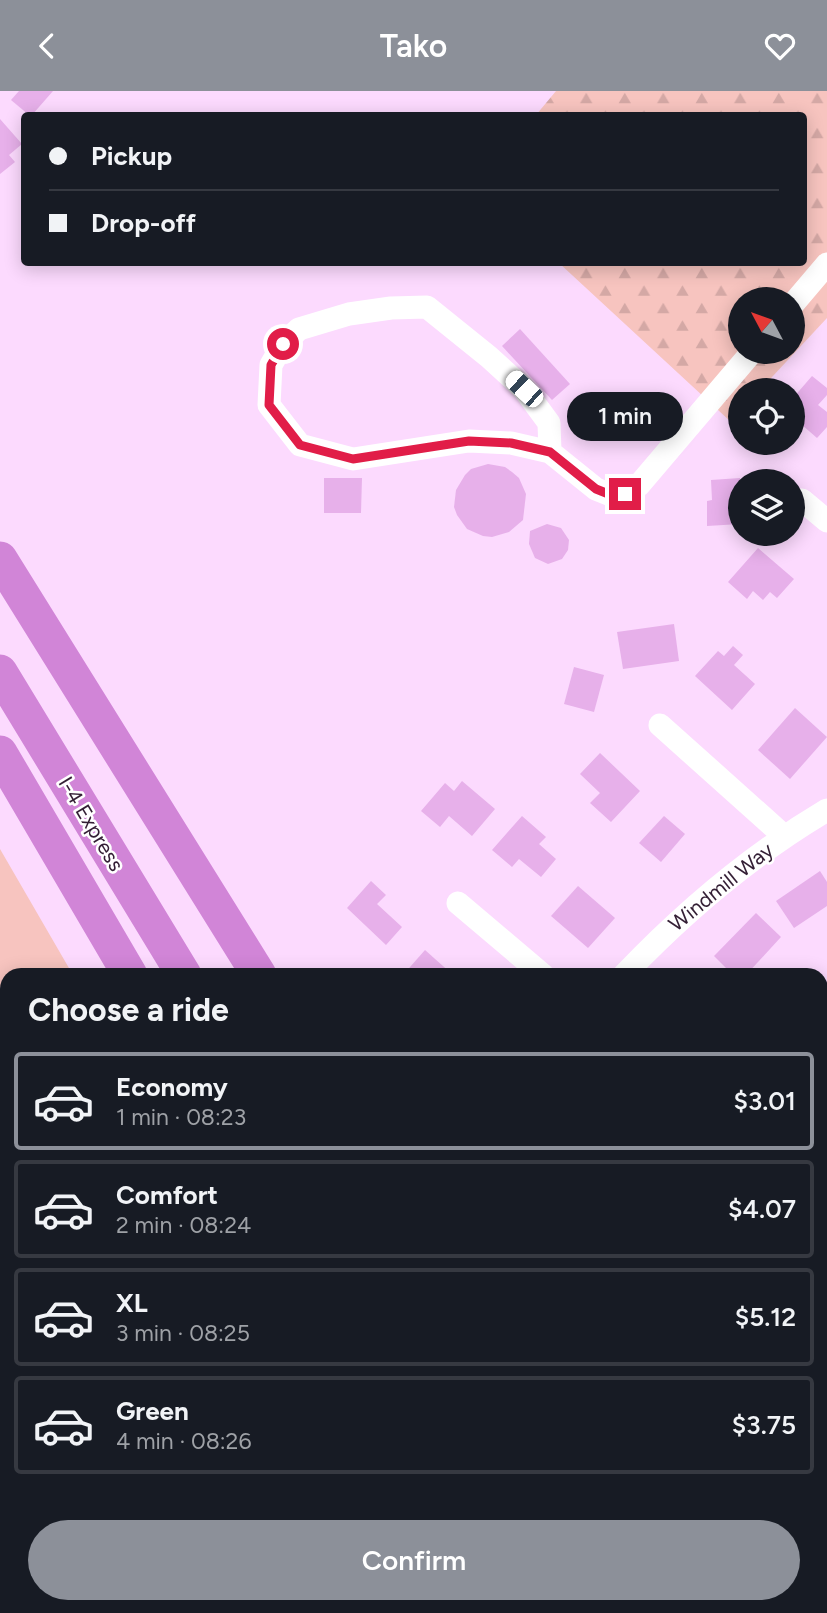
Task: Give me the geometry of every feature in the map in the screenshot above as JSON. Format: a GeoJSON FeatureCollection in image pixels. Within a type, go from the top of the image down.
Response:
{"type":"FeatureCollection","features":[{"type":"Feature","properties":{"kind":"highway"},"geometry":{"type":"LineString","coordinates":[[0,559],[255,968]]}},
{"type":"Feature","properties":{"kind":"highway","name":"I-4 Express"},"geometry":{"type":"LineString","coordinates":[[0,672],[180,968]]}},
{"type":"Feature","properties":{"kind":"highway"},"geometry":{"type":"LineString","coordinates":[[0,754],[14,801],[111,968]]}},
{"type":"Feature","properties":{"kind":"highway"},"geometry":{"type":"LineString","coordinates":[[0,754],[126,968]]}},
{"type":"Feature","properties":{"kind":"street"},"geometry":{"type":"LineString","coordinates":[[805,290],[827,264]]}},
{"type":"Feature","properties":{"kind":"street"},"geometry":{"type":"LineString","coordinates":[[550,452],[549,423],[524,389],[427,307],[391,308],[349,314],[299,329],[283,344],[271,365],[269,405],[300,445],[353,459],[469,441],[511,443],[550,452],[596,489],[611,495],[625,494],[639,485],[742,364]]}},
{"type":"Feature","properties":{"kind":"street"},"geometry":{"type":"LineString","coordinates":[[805,502],[827,521]]}},
{"type":"Feature","properties":{"kind":"street"},"geometry":{"type":"LineString","coordinates":[[660,725],[784,836]]}},
{"type":"Feature","properties":{"kind":"street","name":"Windmill Way"},"geometry":{"type":"LineString","coordinates":[[631,968],[699,901],[784,836],[827,810]]}},
{"type":"Feature","properties":{"kind":"street"},"geometry":{"type":"LineString","coordinates":[[458,903],[535,968]]}},
{"type":"Feature","properties":{"kind":"green space"},"geometry":{"type":"Polygon","coordinates":[[[556,91],[827,91],[827,318],[805,342],[805,287],[728,287],[728,364],[784,364],[771,378],[728,378],[728,419],[562,266],[807,266],[807,112],[538,112],[556,91]]]}},
{"type":"Feature","properties":{"kind":"green space"},"geometry":{"type":"Polygon","coordinates":[[[0,849],[69,968],[0,968],[0,849]]]}},
{"type":"Feature","properties":{"kind":"building"},"geometry":{"type":"Polygon","coordinates":[[[19,91],[53,91],[35,112],[25,112],[11,100],[19,91]]]}},
{"type":"Feature","properties":{"kind":"building"},"geometry":{"type":"Polygon","coordinates":[[[0,119],[21,145],[9,155],[15,162],[0,174],[0,119]]]}},
{"type":"Feature","properties":{"kind":"building"},"geometry":{"type":"Polygon","coordinates":[[[520,329],[570,384],[552,400],[502,346],[520,329]]]}},
{"type":"Feature","properties":{"kind":"building"},"geometry":{"type":"Polygon","coordinates":[[[812,376],[827,388],[827,395],[818,405],[827,412],[827,427],[817,438],[805,428],[805,384],[812,376]]]}},
{"type":"Feature","properties":{"kind":"building"},"geometry":{"type":"Polygon","coordinates":[[[488,464],[505,467],[512,472],[519,478],[526,494],[523,520],[509,532],[492,537],[467,529],[454,507],[456,490],[465,475],[471,469],[488,464]]]}},
{"type":"Feature","properties":{"kind":"building"},"geometry":{"type":"Polygon","coordinates":[[[324,478],[362,478],[361,513],[324,513],[324,478]]]}},
{"type":"Feature","properties":{"kind":"building"},"geometry":{"type":"Polygon","coordinates":[[[728,479],[728,525],[707,526],[707,501],[712,500],[711,480],[728,479]]]}},
{"type":"Feature","properties":{"kind":"building"},"geometry":{"type":"Polygon","coordinates":[[[547,524],[561,528],[569,540],[568,550],[562,559],[548,564],[535,558],[529,544],[530,531],[547,524]]]}},
{"type":"Feature","properties":{"kind":"building"},"geometry":{"type":"Polygon","coordinates":[[[758,548],[794,579],[777,598],[770,592],[763,600],[753,591],[747,599],[728,582],[758,548]]]}},
{"type":"Feature","properties":{"kind":"building"},"geometry":{"type":"Polygon","coordinates":[[[674,624],[679,661],[623,669],[617,632],[674,624]]]}},
{"type":"Feature","properties":{"kind":"building"},"geometry":{"type":"Polygon","coordinates":[[[733,646],[743,655],[734,665],[755,684],[732,710],[695,676],[718,651],[724,656],[733,646]]]}},
{"type":"Feature","properties":{"kind":"building"},"geometry":{"type":"Polygon","coordinates":[[[574,667],[604,675],[594,712],[564,704],[574,667]]]}},
{"type":"Feature","properties":{"kind":"building"},"geometry":{"type":"Polygon","coordinates":[[[795,708],[827,737],[790,779],[758,750],[795,708]]]}},
{"type":"Feature","properties":{"kind":"building"},"geometry":{"type":"Polygon","coordinates":[[[600,753],[640,791],[611,822],[590,803],[600,793],[580,774],[600,753]]]}},
{"type":"Feature","properties":{"kind":"building"},"geometry":{"type":"Polygon","coordinates":[[[462,781],[495,809],[472,836],[449,816],[440,827],[421,811],[445,783],[454,791],[462,781]]]}},
{"type":"Feature","properties":{"kind":"building"},"geometry":{"type":"Polygon","coordinates":[[[522,816],[546,837],[539,844],[556,859],[541,877],[519,859],[512,867],[492,850],[522,816]]]}},
{"type":"Feature","properties":{"kind":"building"},"geometry":{"type":"Polygon","coordinates":[[[664,816],[685,834],[661,862],[639,843],[664,816]]]}},
{"type":"Feature","properties":{"kind":"building"},"geometry":{"type":"Polygon","coordinates":[[[820,871],[827,882],[827,906],[794,928],[776,901],[820,871]]]}},
{"type":"Feature","properties":{"kind":"building"},"geometry":{"type":"Polygon","coordinates":[[[371,881],[386,895],[377,904],[402,927],[386,945],[347,908],[371,881]]]}},
{"type":"Feature","properties":{"kind":"building"},"geometry":{"type":"Polygon","coordinates":[[[578,886],[615,918],[588,948],[551,916],[578,886]]]}},
{"type":"Feature","properties":{"kind":"building"},"geometry":{"type":"Polygon","coordinates":[[[756,913],[781,937],[752,968],[726,968],[714,956],[756,913]]]}},
{"type":"Feature","properties":{"kind":"building"},"geometry":{"type":"Polygon","coordinates":[[[425,950],[445,968],[409,968],[425,950]]]}},
{"type":"Feature","properties":{"kind":"route"},"geometry":{"type":"LineString","coordinates":[[283,344],[271,365],[269,405],[300,445],[353,459],[469,441],[511,443],[550,452],[596,489],[611,495],[625,494]]}}]}
